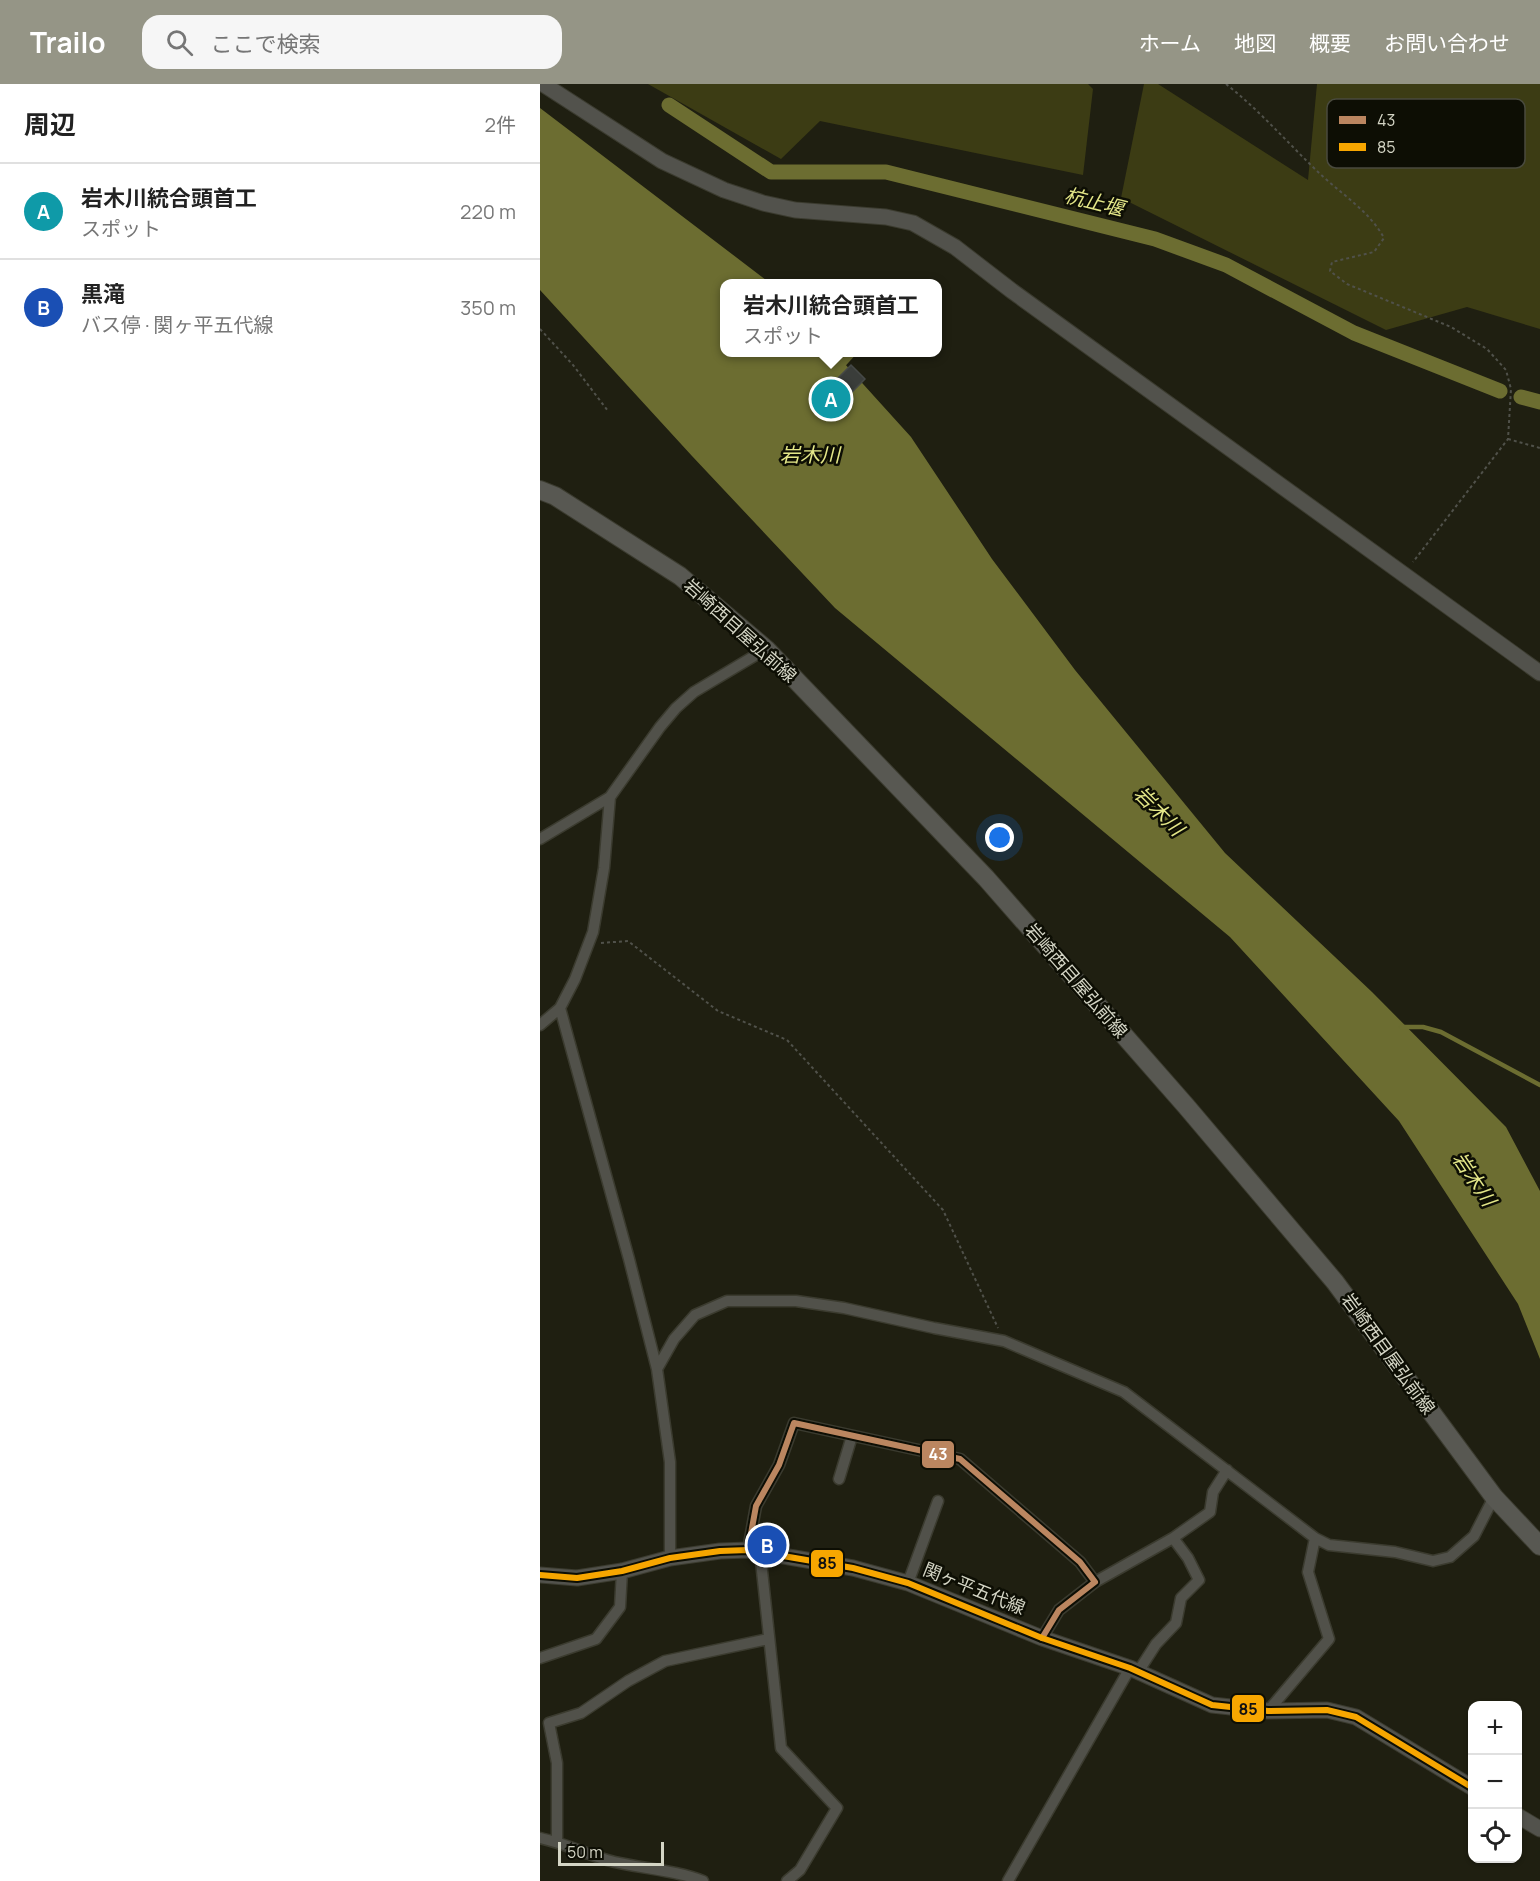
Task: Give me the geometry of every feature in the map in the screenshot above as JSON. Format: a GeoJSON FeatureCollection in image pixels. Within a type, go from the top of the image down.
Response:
{"type":"FeatureCollection","features":[{"type":"Feature","properties":{"kind":"main road","name":"岩崎西目屋弘前線"},"geometry":{"type":"LineString","coordinates":[[540,490],[555,496],[680,576],[765,649],[986,878],[1186,1106],[1335,1282],[1494,1497],[1540,1546]]}},
{"type":"Feature","properties":{"kind":"street"},"geometry":{"type":"LineString","coordinates":[[543,84],[662,161],[743,197],[795,210],[886,217],[913,223],[955,248],[1540,673]]}},
{"type":"Feature","properties":{"kind":"street"},"geometry":{"type":"LineString","coordinates":[[540,839],[610,797],[644,747],[676,708],[694,692],[765,649]]}},
{"type":"Feature","properties":{"kind":"street"},"geometry":{"type":"LineString","coordinates":[[540,1025],[560,1008],[575,979],[593,932],[604,868],[610,797]]}},
{"type":"Feature","properties":{"kind":"street"},"geometry":{"type":"LineString","coordinates":[[560,1008],[657,1369],[670,1462],[670,1558]]}},
{"type":"Feature","properties":{"kind":"street"},"geometry":{"type":"LineString","coordinates":[[657,1369],[674,1339],[695,1315],[727,1300],[796,1301],[844,1308],[1004,1341],[1124,1392],[1315,1538],[1329,1545],[1395,1552],[1433,1561],[1450,1557],[1474,1536],[1494,1497]]}},
{"type":"Feature","properties":{"kind":"street"},"geometry":{"type":"LineString","coordinates":[[787,1881],[800,1870],[837,1808],[781,1748],[768,1639],[754,1551],[756,1506],[779,1465],[794,1423],[960,1459],[1080,1562],[1095,1582]]}},
{"type":"Feature","properties":{"kind":"street"},"geometry":{"type":"LineString","coordinates":[[839,1479],[852,1436]]}},
{"type":"Feature","properties":{"kind":"street"},"geometry":{"type":"LineString","coordinates":[[1042,1638],[1059,1611],[1095,1582],[1173,1538],[1210,1512],[1213,1492],[1227,1470]]}},
{"type":"Feature","properties":{"kind":"street"},"geometry":{"type":"LineString","coordinates":[[908,1583],[938,1501]]}},
{"type":"Feature","properties":{"kind":"street"},"geometry":{"type":"LineString","coordinates":[[1008,1881],[1134,1670],[1176,1623],[1181,1598],[1199,1580],[1188,1558],[1173,1538]]}},
{"type":"Feature","properties":{"kind":"street"},"geometry":{"type":"LineString","coordinates":[[1268,1711],[1329,1639],[1308,1572],[1315,1538]]}},
{"type":"Feature","properties":{"kind":"street","name":"関ヶ平五代線"},"geometry":{"type":"LineString","coordinates":[[540,1575],[577,1578],[621,1571],[670,1558],[720,1551],[754,1551],[853,1568],[908,1583],[1042,1638],[1134,1670],[1212,1705],[1268,1711],[1327,1710],[1356,1717],[1468,1785]]}},
{"type":"Feature","properties":{"kind":"street"},"geometry":{"type":"LineString","coordinates":[[540,1658],[596,1639],[620,1607],[621,1571]]}},
{"type":"Feature","properties":{"kind":"street"},"geometry":{"type":"LineString","coordinates":[[557,1842],[557,1763],[549,1723],[581,1713],[628,1681],[665,1661],[768,1639]]}},
{"type":"Feature","properties":{"kind":"street"},"geometry":{"type":"LineString","coordinates":[[1522,1818],[1540,1829]]}},
{"type":"Feature","properties":{"kind":"street"},"geometry":{"type":"LineString","coordinates":[[540,1839],[557,1842],[606,1860],[684,1873],[703,1881]]}},
{"type":"Feature","properties":{"kind":"path"},"geometry":{"type":"LineString","coordinates":[[1226,84],[1250,103],[1317,172],[1376,224],[1384,238],[1374,252],[1332,262],[1330,271],[1347,284],[1450,327],[1487,349],[1506,370],[1511,389],[1508,439],[1404,573]]}},
{"type":"Feature","properties":{"kind":"path"},"geometry":{"type":"LineString","coordinates":[[540,329],[573,365],[608,411]]}},
{"type":"Feature","properties":{"kind":"path"},"geometry":{"type":"LineString","coordinates":[[1508,439],[1540,448]]}},
{"type":"Feature","properties":{"kind":"path"},"geometry":{"type":"LineString","coordinates":[[588,944],[628,941],[718,1011],[786,1040],[943,1210],[1004,1341]]}},
{"type":"Feature","properties":{"kind":"shaded area"},"geometry":{"type":"Polygon","coordinates":[[[648,84],[1088,84],[1093,89],[1083,175],[820,121],[781,159],[648,84]]]}},
{"type":"Feature","properties":{"kind":"shaded area"},"geometry":{"type":"Polygon","coordinates":[[[1144,84],[1158,84],[1308,180],[1317,84],[1540,84],[1540,329],[1467,307],[1386,330],[1121,198],[1144,84]]]}},
{"type":"Feature","properties":{"kind":"water","name":"岩木川"},"geometry":{"type":"Polygon","coordinates":[[[540,108],[765,279],[720,279],[720,357],[839,357],[911,437],[992,559],[1075,670],[1225,853],[1372,992],[1506,1127],[1540,1191],[1540,1359],[1518,1304],[1399,1121],[1230,937],[835,608],[540,290],[540,108]]]}},
{"type":"Feature","properties":{"kind":"building"},"geometry":{"type":"Polygon","coordinates":[[[851,365],[865,379],[832,412],[818,398],[851,365]]]}},
{"type":"Feature","properties":{"kind":"waterway","name":"杭止堰"},"geometry":{"type":"LineString","coordinates":[[669,105],[771,172],[886,172],[1155,239],[1226,265],[1354,333],[1500,391]]}},
{"type":"Feature","properties":{"kind":"waterway"},"geometry":{"type":"LineString","coordinates":[[828,374],[843,357]]}},
{"type":"Feature","properties":{"kind":"waterway","name":"杭止堰"},"geometry":{"type":"LineString","coordinates":[[1521,397],[1540,402]]}},
{"type":"Feature","properties":{"kind":"waterway"},"geometry":{"type":"LineString","coordinates":[[1401,1027],[1423,1027],[1441,1032],[1540,1085]]}},
{"type":"Feature","properties":{"kind":"transit line","name":"43"},"geometry":{"type":"LineString","coordinates":[[748,1550],[756,1506],[779,1465],[794,1423],[960,1459],[1080,1562],[1095,1582],[1059,1610],[1042,1638]]}},
{"type":"Feature","properties":{"kind":"transit line","name":"85"},"geometry":{"type":"LineString","coordinates":[[540,1575],[577,1578],[622,1571],[670,1558],[720,1551],[748,1550],[853,1568],[908,1583],[1042,1638],[1130,1668],[1212,1705],[1268,1711],[1327,1710],[1356,1717],[1468,1785]]}},
{"type":"Feature","properties":{"kind":"place","name":"岩木川統合頭首工"},"geometry":{"type":"Point","coordinates":[831,399]}},
{"type":"Feature","properties":{"kind":"place","name":"黒滝"},"geometry":{"type":"Point","coordinates":[767,1545]}}]}
